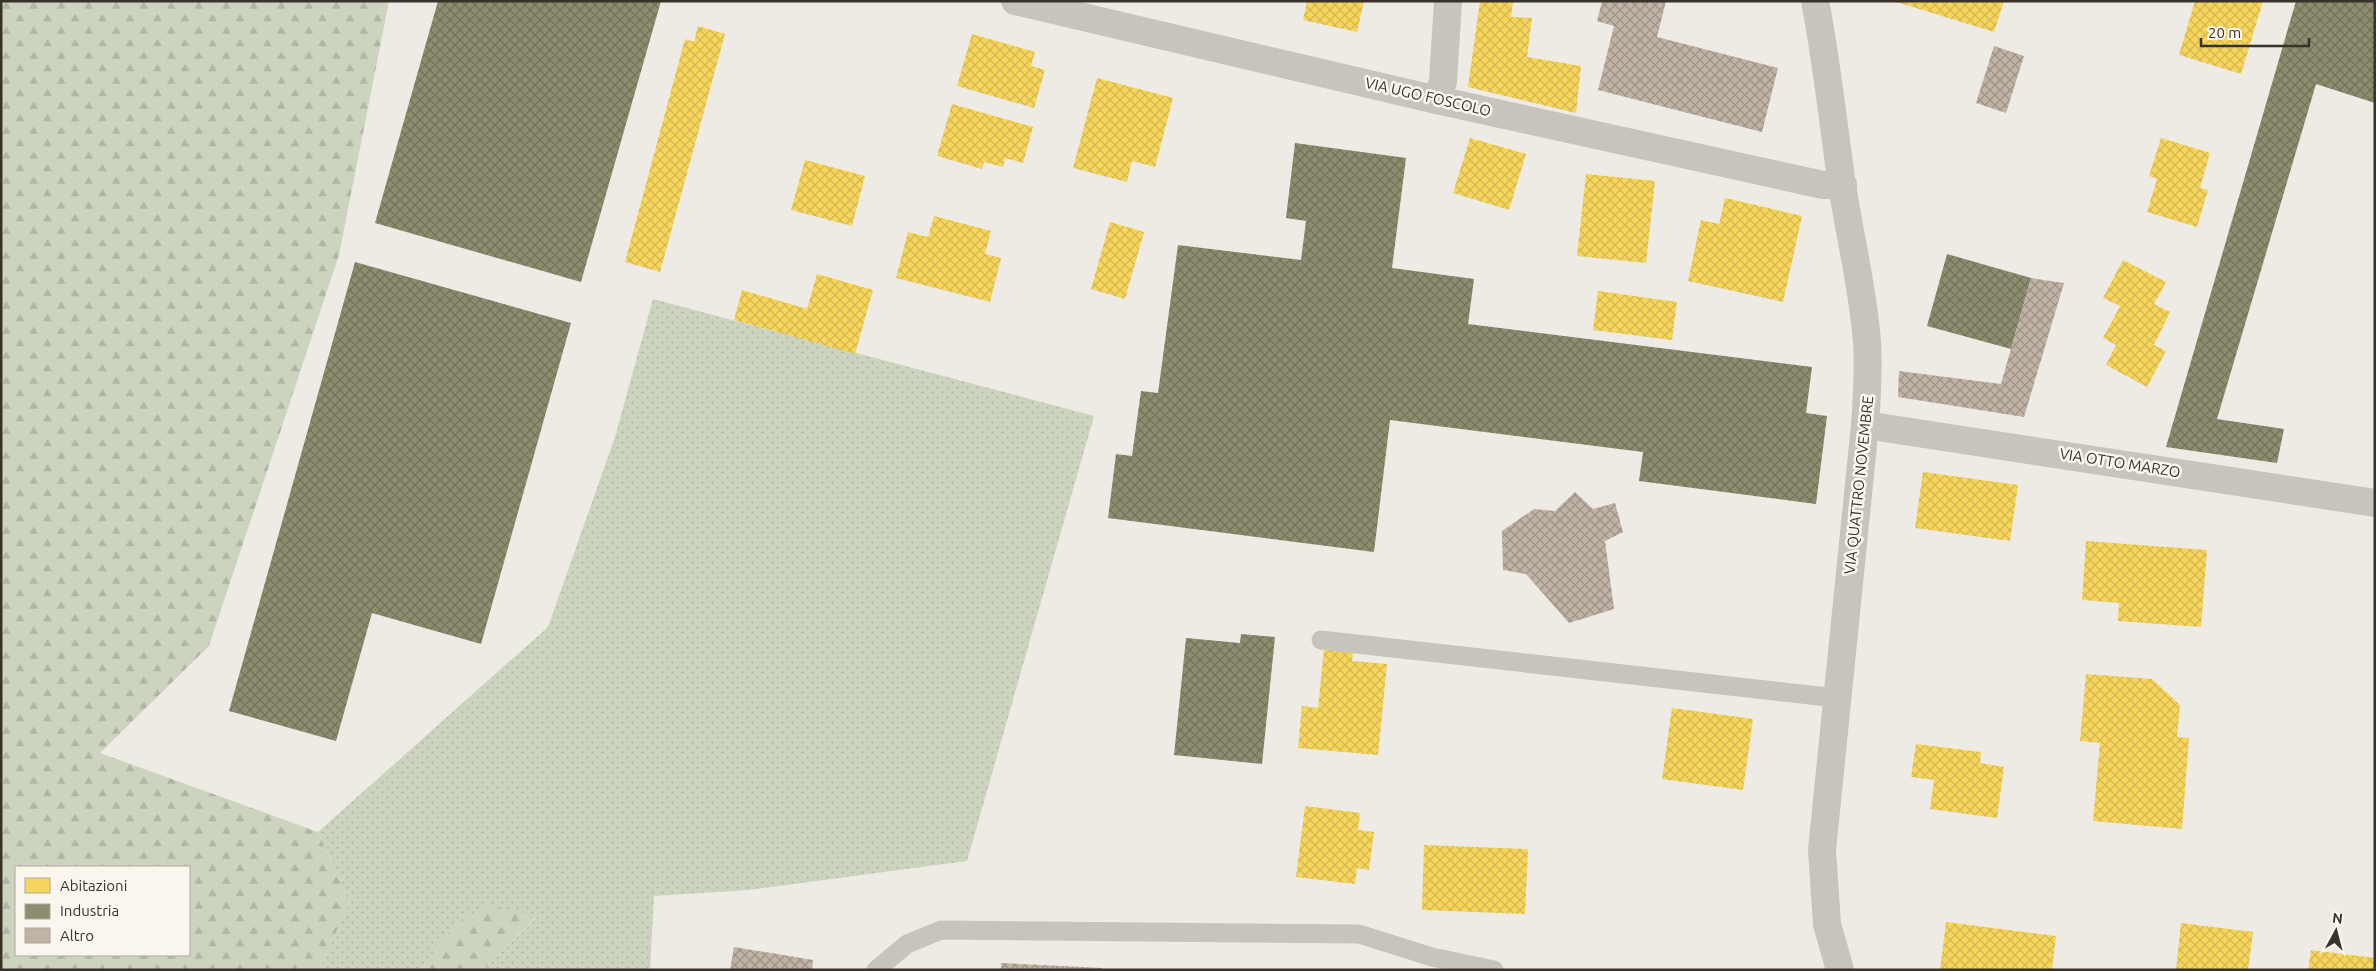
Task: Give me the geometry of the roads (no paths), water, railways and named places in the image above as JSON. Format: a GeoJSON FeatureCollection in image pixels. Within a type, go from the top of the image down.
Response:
{"type":"FeatureCollection","features":[{"type":"Feature","properties":{"kind":"street","name":"VIA UGO FOSCOLO"},"geometry":{"type":"LineString","coordinates":[[1015,1],[1437,100],[1823,185],[1842,185]]}},
{"type":"Feature","properties":{"kind":"street"},"geometry":{"type":"LineString","coordinates":[[1437,100],[1443,81],[1448,1]]}},
{"type":"Feature","properties":{"kind":"street","name":"VIA QUATTRO NOVEMBRE"},"geometry":{"type":"LineString","coordinates":[[1815,1],[1824,47],[1842,185],[1862,298],[1867,342],[1868,386],[1865,425],[1822,850],[1827,924],[1840,970]]}},
{"type":"Feature","properties":{"kind":"street","name":"VIA OTTO MARZO"},"geometry":{"type":"LineString","coordinates":[[1865,425],[2375,503]]}},
{"type":"Feature","properties":{"kind":"lane"},"geometry":{"type":"LineString","coordinates":[[1321,640],[1837,698]]}},
{"type":"Feature","properties":{"kind":"lane"},"geometry":{"type":"LineString","coordinates":[[876,970],[907,944],[941,930],[951,930],[1360,934],[1432,957],[1494,970]]}}]}
